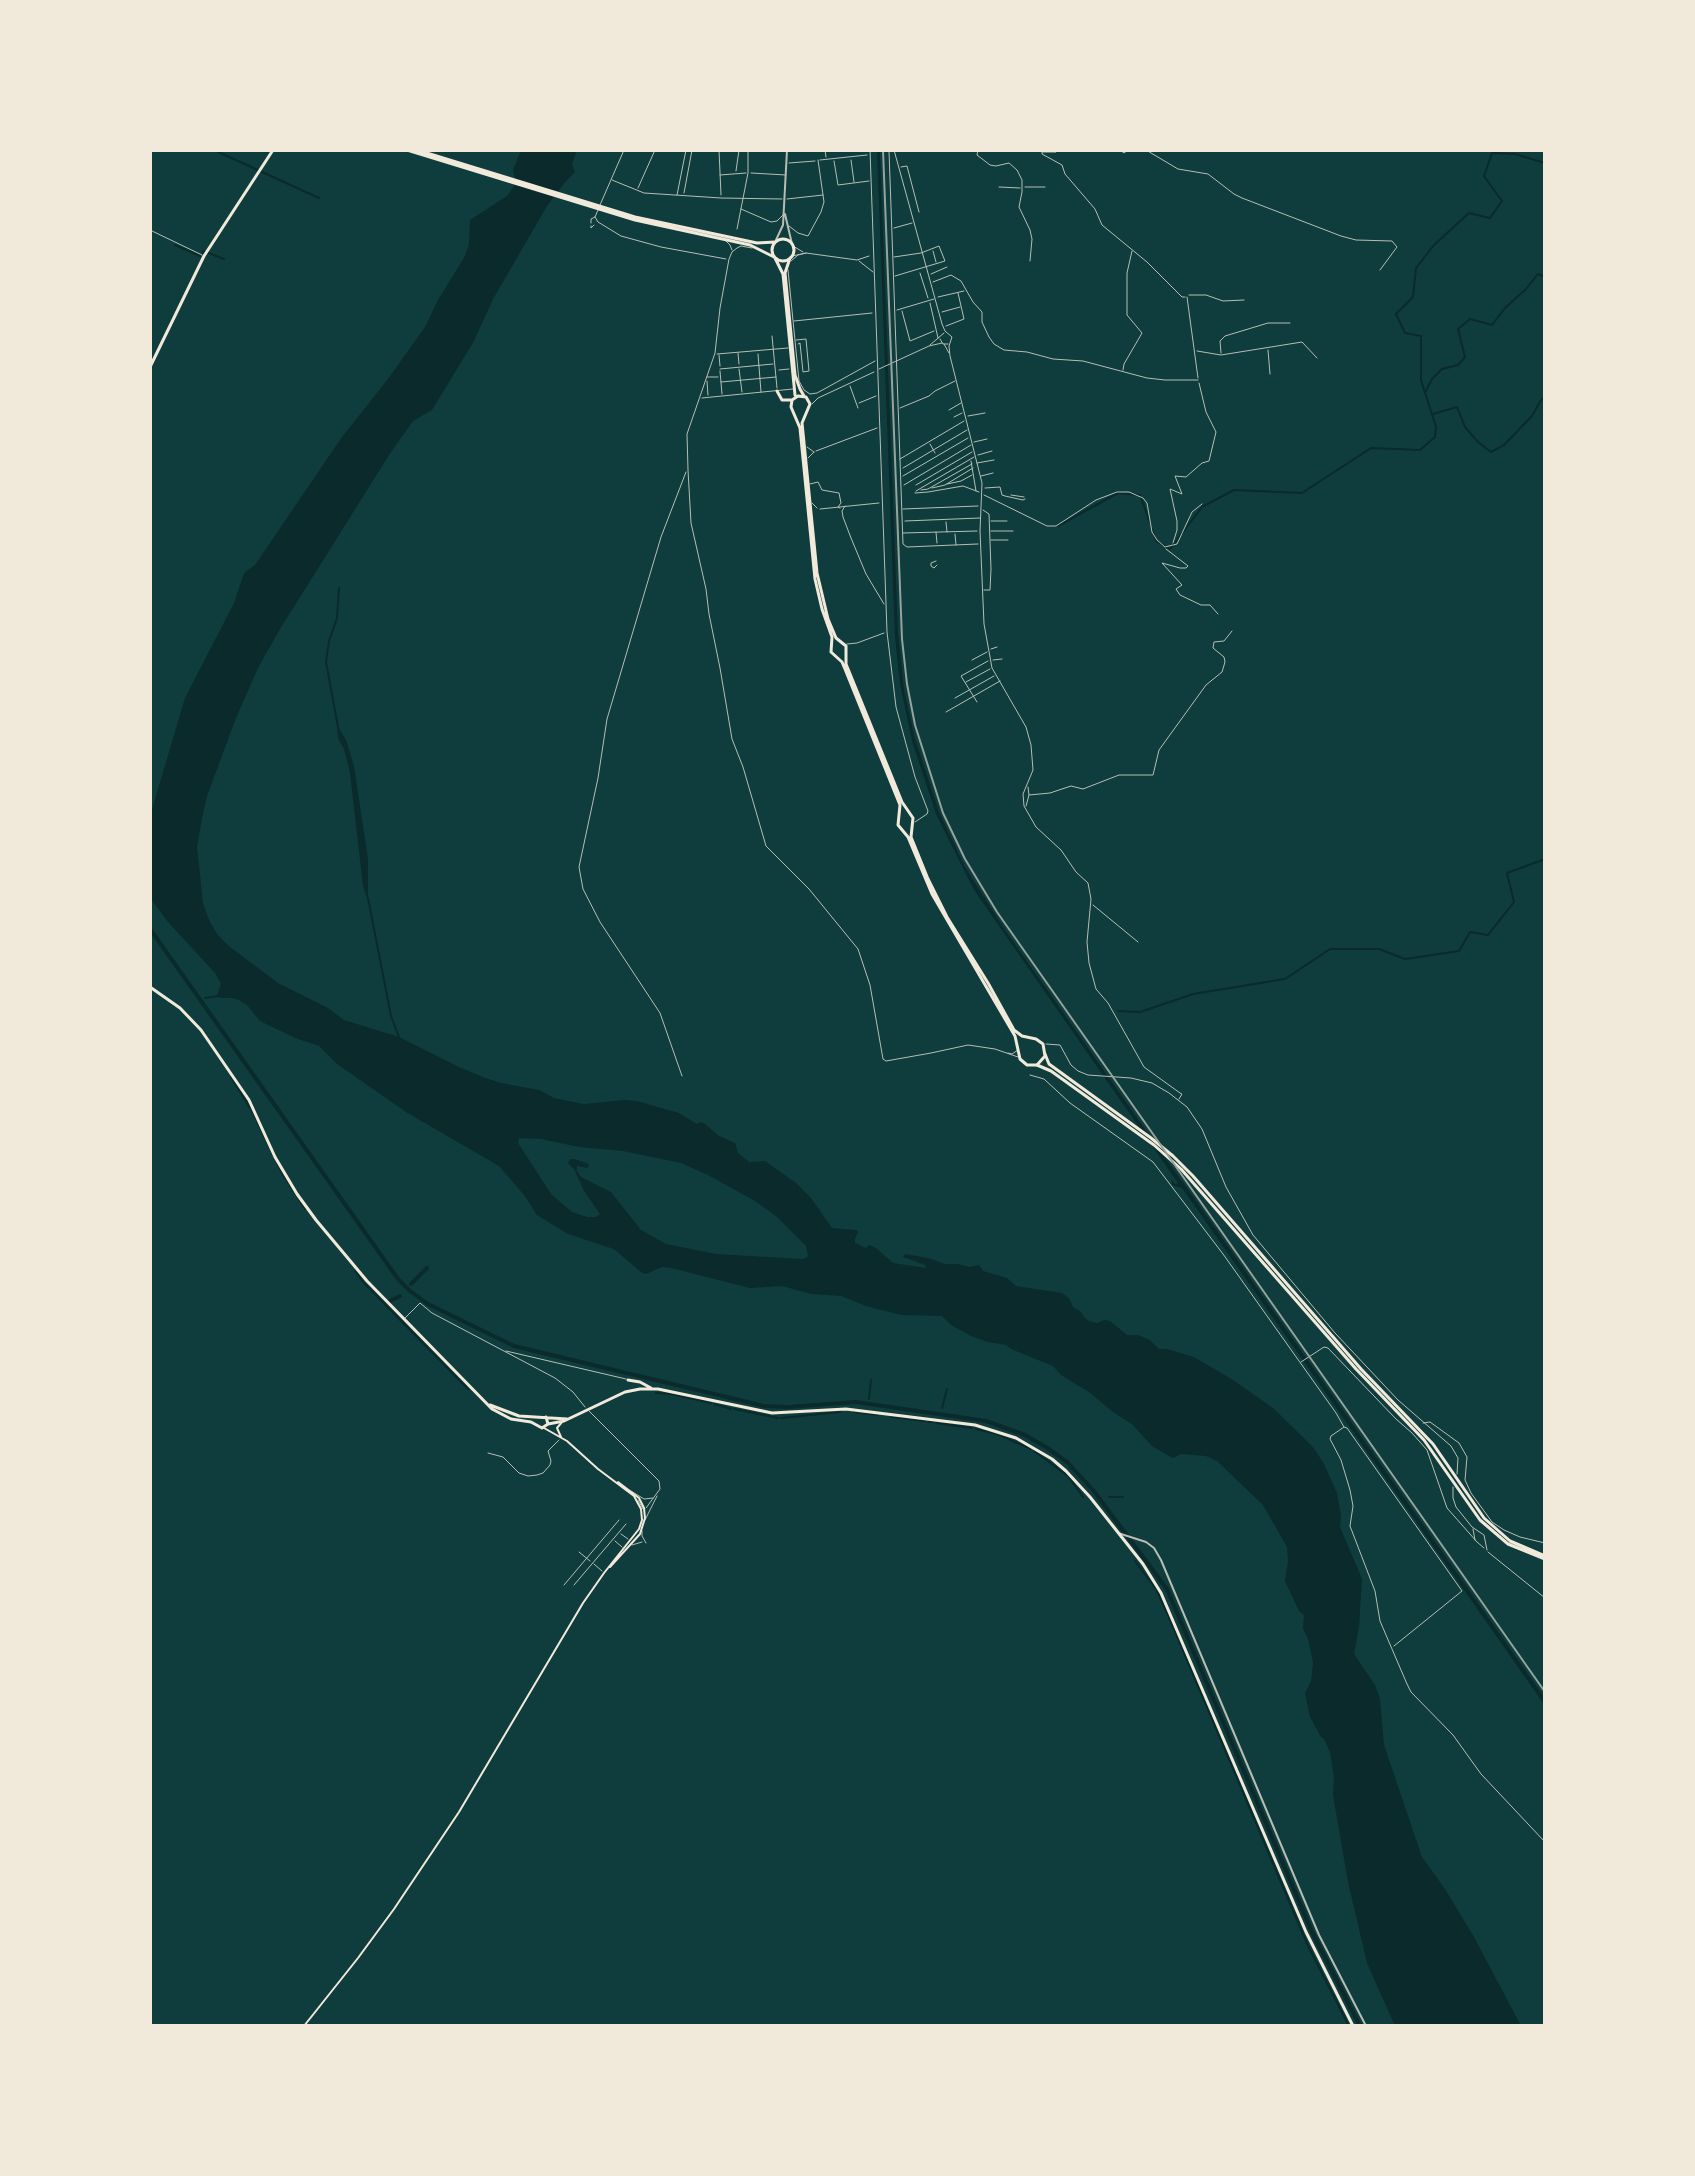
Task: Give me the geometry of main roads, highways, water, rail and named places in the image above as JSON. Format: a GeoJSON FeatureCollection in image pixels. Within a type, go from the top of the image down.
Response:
{"type":"FeatureCollection","features":[{"type":"Feature","properties":{"kind":"main road"},"geometry":{"type":"LineString","coordinates":[[150,367],[204,256],[274,150]]}},
{"type":"Feature","properties":{"kind":"main road"},"geometry":{"type":"LineString","coordinates":[[407,150],[635,219],[723,238],[760,249],[783,261],[791,257]]}},
{"type":"Feature","properties":{"kind":"main road"},"geometry":{"type":"LineString","coordinates":[[417,150],[451,162]]}},
{"type":"Feature","properties":{"kind":"main road"},"geometry":{"type":"LineString","coordinates":[[723,238],[762,244],[784,239],[793,245],[785,273],[797,383],[810,406],[802,421],[819,587],[836,638],[843,643],[848,668],[910,815],[911,837],[921,864],[947,917],[1014,1030],[1019,1035],[1042,1042],[1049,1064],[1160,1149],[1197,1182],[1361,1369],[1433,1444],[1491,1526],[1519,1546],[1545,1558]]}},
{"type":"Feature","properties":{"kind":"main road"},"geometry":{"type":"LineString","coordinates":[[776,241],[772,249],[783,274],[795,389],[791,407],[800,428],[815,579],[832,644],[831,652],[845,669],[900,805],[897,824],[908,837],[942,914],[1015,1036],[1020,1059],[1033,1067],[1046,1067],[1120,1119]]}},
{"type":"Feature","properties":{"kind":"main road"},"geometry":{"type":"LineString","coordinates":[[777,391],[782,400],[806,397]]}},
{"type":"Feature","properties":{"kind":"main road"},"geometry":{"type":"LineString","coordinates":[[794,412],[800,415],[805,413]]}},
{"type":"Feature","properties":{"kind":"main road"},"geometry":{"type":"LineString","coordinates":[[832,644],[843,643]]}},
{"type":"Feature","properties":{"kind":"main road"},"geometry":{"type":"LineString","coordinates":[[836,658],[842,658],[846,653]]}},
{"type":"Feature","properties":{"kind":"main road"},"geometry":{"type":"LineString","coordinates":[[899,816],[904,813],[910,815]]}},
{"type":"Feature","properties":{"kind":"main road"},"geometry":{"type":"LineString","coordinates":[[902,830],[912,826]]}},
{"type":"Feature","properties":{"kind":"main road"},"geometry":{"type":"LineString","coordinates":[[150,987],[180,1008],[201,1030],[249,1100],[278,1162],[308,1210],[356,1269],[486,1404],[505,1417],[544,1426],[564,1421],[630,1392],[651,1389],[678,1392],[769,1413],[861,1409],[975,1425],[1010,1435],[1036,1448],[1066,1471],[1120,1533],[1166,1603],[1306,1932],[1353,2026]]}},
{"type":"Feature","properties":{"kind":"main road"},"geometry":{"type":"LineString","coordinates":[[1018,1049],[1029,1038]]}},
{"type":"Feature","properties":{"kind":"main road"},"geometry":{"type":"LineString","coordinates":[[1033,1067],[1046,1052]]}},
{"type":"Feature","properties":{"kind":"main road"},"geometry":{"type":"LineString","coordinates":[[628,1380],[651,1389]]}},
{"type":"Feature","properties":{"kind":"main road"},"geometry":{"type":"LineString","coordinates":[[638,1382],[638,1390]]}},
{"type":"Feature","properties":{"kind":"main road"},"geometry":{"type":"LineString","coordinates":[[630,1392],[638,1382]]}},
{"type":"Feature","properties":{"kind":"main road"},"geometry":{"type":"LineString","coordinates":[[486,1404],[509,1414],[530,1418],[571,1418]]}},
{"type":"Feature","properties":{"kind":"main road"},"geometry":{"type":"LineString","coordinates":[[543,1417],[537,1419],[635,1498],[641,1509],[642,1525],[609,1568]]}},
{"type":"Feature","properties":{"kind":"main road"},"geometry":{"type":"LineString","coordinates":[[543,1417],[544,1426]]}},
{"type":"Feature","properties":{"kind":"main road"},"geometry":{"type":"LineString","coordinates":[[561,1438],[557,1427],[564,1421]]}},
{"type":"Feature","properties":{"kind":"main road"},"geometry":{"type":"LineString","coordinates":[[304,2026],[388,1918],[459,1812],[583,1603],[604,1573],[637,1538],[644,1511],[639,1498],[612,1479]]}},
{"type":"Feature","properties":{"kind":"water"},"geometry":{"type":"Polygon","coordinates":[[[521,150],[577,150],[572,164],[575,172],[547,206],[493,299],[474,341],[432,410],[413,421],[389,455],[258,668],[236,718],[202,818],[197,847],[203,903],[209,920],[230,947],[278,983],[328,1008],[344,1020],[399,1037],[459,1067],[501,1083],[539,1090],[554,1098],[584,1104],[637,1101],[679,1113],[697,1124],[701,1122],[719,1136],[735,1143],[738,1153],[749,1162],[765,1161],[796,1183],[832,1228],[857,1230],[855,1243],[876,1248],[893,1263],[926,1268],[903,1257],[905,1254],[945,1264],[979,1265],[983,1271],[1007,1278],[1016,1286],[1062,1293],[1089,1321],[1110,1321],[1127,1335],[1150,1340],[1159,1349],[1194,1357],[1273,1408],[1313,1447],[1337,1493],[1340,1527],[1362,1579],[1354,1654],[1375,1685],[1380,1699],[1384,1745],[1422,1857],[1474,1937],[1521,2026],[1395,2026],[1367,1963],[1348,1882],[1333,1795],[1330,1752],[1310,1717],[1305,1693],[1311,1681],[1313,1663],[1303,1628],[1304,1615],[1299,1611],[1285,1581],[1287,1547],[1263,1505],[1217,1461],[1206,1456],[1181,1454],[1173,1458],[1167,1455],[1152,1446],[1132,1424],[1061,1375],[1053,1366],[1006,1345],[971,1336],[942,1316],[901,1315],[841,1296],[811,1294],[782,1286],[750,1288],[671,1268],[662,1267],[646,1274],[614,1249],[568,1234],[537,1215],[499,1166],[406,1112],[337,1064],[319,1046],[260,1021],[239,1000],[220,998],[217,995],[221,984],[215,973],[150,898],[150,816],[185,698],[234,603],[244,573],[255,565],[342,437],[425,327],[465,256],[470,220],[507,196],[516,182],[513,170],[521,150]],[[519,1138],[518,1143],[551,1194],[572,1212],[587,1217],[600,1214],[568,1163],[570,1159],[575,1159],[589,1164],[588,1168],[577,1166],[581,1177],[611,1192],[641,1230],[666,1244],[716,1254],[801,1259],[808,1256],[806,1246],[776,1216],[755,1201],[681,1163],[519,1138]]]}},
{"type":"Feature","properties":{"kind":"water"},"geometry":{"type":"Polygon","coordinates":[[[877,150],[880,155],[898,632],[904,690],[915,739],[939,812],[965,867],[1005,930],[1185,1186],[1182,1188],[1172,1185],[1172,1180],[1178,1183],[974,890],[936,814],[912,741],[900,684],[895,638],[877,150]]]}},
{"type":"Feature","properties":{"kind":"water"},"geometry":{"type":"Polygon","coordinates":[[[337,725],[346,740],[354,766],[368,859],[368,901],[363,886],[350,773],[338,738],[337,725]]]}},
{"type":"Feature","properties":{"kind":"waterway"},"geometry":{"type":"LineString","coordinates":[[214,150],[319,198]]}},
{"type":"Feature","properties":{"kind":"waterway"},"geometry":{"type":"LineString","coordinates":[[1152,529],[1156,541],[1170,549],[1202,507],[1234,490],[1302,493],[1371,448],[1420,450],[1435,437],[1436,427],[1421,380],[1421,336],[1405,333],[1396,314],[1413,297],[1416,268],[1434,245],[1469,213],[1490,218],[1502,201],[1484,176],[1492,153],[1515,154],[1545,163]]}},
{"type":"Feature","properties":{"kind":"waterway"},"geometry":{"type":"LineString","coordinates":[[175,245],[200,256]]}},
{"type":"Feature","properties":{"kind":"waterway"},"geometry":{"type":"LineString","coordinates":[[209,253],[224,259]]}},
{"type":"Feature","properties":{"kind":"waterway"},"geometry":{"type":"LineString","coordinates":[[1426,391],[1442,369],[1458,365],[1465,357],[1458,329],[1470,319],[1492,325],[1538,274],[1545,277]]}},
{"type":"Feature","properties":{"kind":"waterway"},"geometry":{"type":"LineString","coordinates":[[1433,414],[1457,407],[1465,427],[1491,452],[1504,445],[1532,416],[1545,397]]}},
{"type":"Feature","properties":{"kind":"waterway"},"geometry":{"type":"LineString","coordinates":[[1058,526],[1118,493],[1140,495],[1150,523]]}},
{"type":"Feature","properties":{"kind":"waterway"},"geometry":{"type":"LineString","coordinates":[[338,727],[326,662],[337,618],[339,588]]}},
{"type":"Feature","properties":{"kind":"waterway"},"geometry":{"type":"LineString","coordinates":[[1118,1011],[1140,1012],[1193,994],[1285,979],[1330,949],[1379,949],[1405,959],[1459,951],[1470,932],[1488,935],[1514,902],[1507,873],[1545,859]]}},
{"type":"Feature","properties":{"kind":"waterway"},"geometry":{"type":"LineString","coordinates":[[368,898],[391,1016],[400,1040]]}},
{"type":"Feature","properties":{"kind":"waterway"},"geometry":{"type":"LineString","coordinates":[[150,929],[398,1279],[428,1304],[514,1346],[764,1406],[856,1402],[986,1421],[1025,1435],[1067,1462],[1093,1490],[1167,1589],[1312,1932],[1360,2026]]}},
{"type":"Feature","properties":{"kind":"waterway"},"geometry":{"type":"LineString","coordinates":[[205,998],[218,996]]}},
{"type":"Feature","properties":{"kind":"waterway"},"geometry":{"type":"LineString","coordinates":[[231,1077],[253,1113],[282,1173],[305,1209]]}},
{"type":"Feature","properties":{"kind":"waterway"},"geometry":{"type":"LineString","coordinates":[[1181,1183],[1545,1702]]}},
{"type":"Feature","properties":{"kind":"waterway"},"geometry":{"type":"LineString","coordinates":[[411,1284],[427,1268]]}},
{"type":"Feature","properties":{"kind":"waterway"},"geometry":{"type":"LineString","coordinates":[[355,1271],[468,1389]]}},
{"type":"Feature","properties":{"kind":"waterway"},"geometry":{"type":"LineString","coordinates":[[390,1301],[400,1296]]}},
{"type":"Feature","properties":{"kind":"waterway"},"geometry":{"type":"LineString","coordinates":[[869,1399],[871,1380]]}},
{"type":"Feature","properties":{"kind":"waterway"},"geometry":{"type":"LineString","coordinates":[[942,1408],[947,1389]]}},
{"type":"Feature","properties":{"kind":"waterway"},"geometry":{"type":"LineString","coordinates":[[656,1393],[711,1403]]}},
{"type":"Feature","properties":{"kind":"waterway"},"geometry":{"type":"LineString","coordinates":[[714,1404],[731,1409]]}},
{"type":"Feature","properties":{"kind":"waterway"},"geometry":{"type":"LineString","coordinates":[[734,1409],[778,1418]]}},
{"type":"Feature","properties":{"kind":"waterway"},"geometry":{"type":"LineString","coordinates":[[781,1418],[840,1412]]}},
{"type":"Feature","properties":{"kind":"waterway"},"geometry":{"type":"LineString","coordinates":[[854,1412],[878,1415]]}},
{"type":"Feature","properties":{"kind":"waterway"},"geometry":{"type":"LineString","coordinates":[[891,1417],[925,1421]]}},
{"type":"Feature","properties":{"kind":"waterway"},"geometry":{"type":"LineString","coordinates":[[928,1422],[933,1422]]}},
{"type":"Feature","properties":{"kind":"waterway"},"geometry":{"type":"LineString","coordinates":[[936,1423],[972,1428]]}},
{"type":"Feature","properties":{"kind":"waterway"},"geometry":{"type":"LineString","coordinates":[[976,1429],[997,1434],[1031,1449]]}},
{"type":"Feature","properties":{"kind":"waterway"},"geometry":{"type":"LineString","coordinates":[[1034,1451],[1068,1476],[1083,1497]]}},
{"type":"Feature","properties":{"kind":"waterway"},"geometry":{"type":"LineString","coordinates":[[1109,1497],[1123,1497]]}},
{"type":"Feature","properties":{"kind":"waterway"},"geometry":{"type":"LineString","coordinates":[[1135,1561],[1156,1589],[1168,1615],[1308,1946],[1349,2026]]}},
{"type":"Feature","properties":{"kind":"railway"},"geometry":{"type":"LineString","coordinates":[[883,150],[902,639],[915,725],[943,813],[965,859],[997,912],[1545,1692]]}}]}
